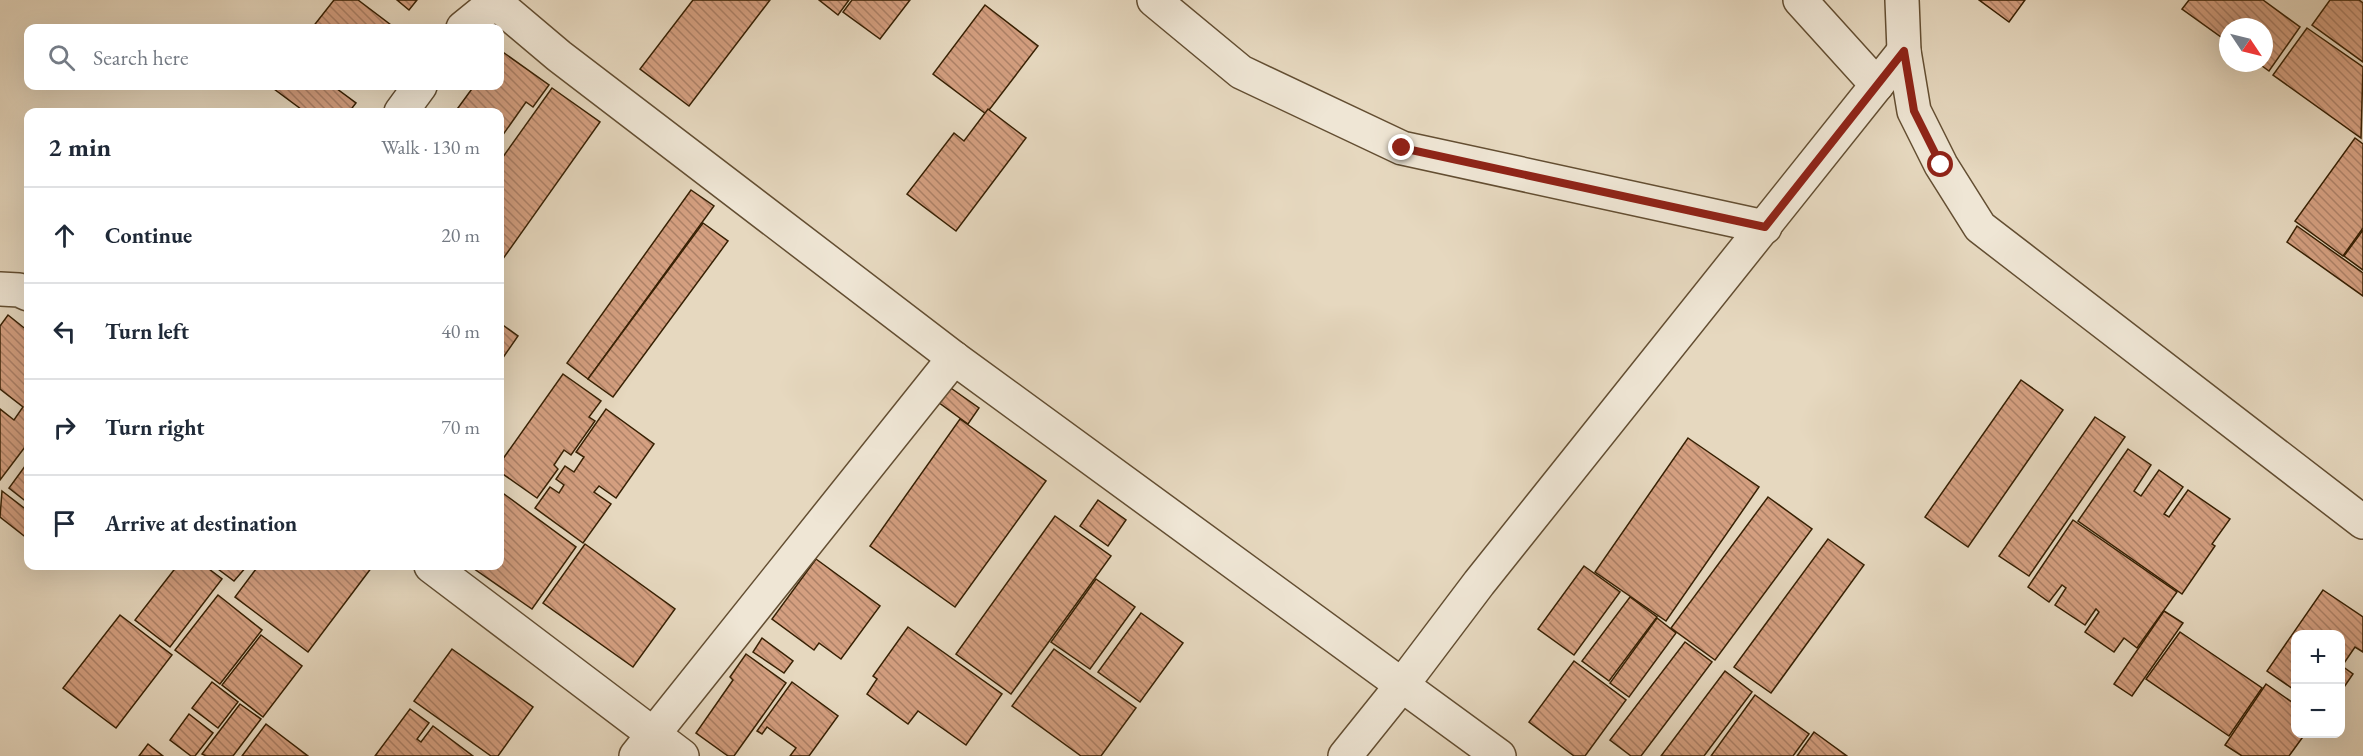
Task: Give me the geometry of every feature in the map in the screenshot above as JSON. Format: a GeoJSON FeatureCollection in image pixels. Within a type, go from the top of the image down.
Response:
{"type":"FeatureCollection","features":[{"type":"Feature","properties":{"kind":"street"},"geometry":{"type":"LineString","coordinates":[[1154,0],[1241,72],[1402,148],[1765,227]]}},
{"type":"Feature","properties":{"kind":"street"},"geometry":{"type":"LineString","coordinates":[[1800,0],[1877,85]]}},
{"type":"Feature","properties":{"kind":"street"},"geometry":{"type":"LineString","coordinates":[[1902,0],[1904,51],[1914,111],[1941,165],[1980,226],[2363,522]]}},
{"type":"Feature","properties":{"kind":"street"},"geometry":{"type":"LineString","coordinates":[[468,24],[496,1],[559,56],[954,358],[1498,756]]}},
{"type":"Feature","properties":{"kind":"street"},"geometry":{"type":"LineString","coordinates":[[1345,756],[1479,583],[1904,51]]}},
{"type":"Feature","properties":{"kind":"street"},"geometry":{"type":"LineString","coordinates":[[404,108],[417,90]]}},
{"type":"Feature","properties":{"kind":"street"},"geometry":{"type":"LineString","coordinates":[[0,289],[24,292]]}},
{"type":"Feature","properties":{"kind":"street"},"geometry":{"type":"LineString","coordinates":[[644,745],[954,358]]}},
{"type":"Feature","properties":{"kind":"street"},"geometry":{"type":"LineString","coordinates":[[436,570],[644,745],[682,756]]}},
{"type":"Feature","properties":{"kind":"building"},"geometry":{"type":"Polygon","coordinates":[[[334,0],[358,0],[390,24],[315,24],[334,0]]]}},
{"type":"Feature","properties":{"kind":"building"},"geometry":{"type":"Polygon","coordinates":[[[397,0],[417,0],[409,10],[397,0]]]}},
{"type":"Feature","properties":{"kind":"building"},"geometry":{"type":"Polygon","coordinates":[[[693,0],[770,0],[689,106],[640,69],[693,0]]]}},
{"type":"Feature","properties":{"kind":"building"},"geometry":{"type":"Polygon","coordinates":[[[819,0],[849,0],[838,15],[819,0]]]}},
{"type":"Feature","properties":{"kind":"building"},"geometry":{"type":"Polygon","coordinates":[[[852,0],[910,0],[880,39],[843,12],[852,0]]]}},
{"type":"Feature","properties":{"kind":"building"},"geometry":{"type":"Polygon","coordinates":[[[1979,0],[2025,0],[2009,22],[1979,0]]]}},
{"type":"Feature","properties":{"kind":"building"},"geometry":{"type":"Polygon","coordinates":[[[2189,0],[2263,0],[2300,27],[2273,65],[2273,18],[2219,18],[2219,36],[2182,9],[2189,0]]]}},
{"type":"Feature","properties":{"kind":"building"},"geometry":{"type":"Polygon","coordinates":[[[2330,0],[2359,0],[2363,3],[2363,62],[2312,25],[2330,0]]]}},
{"type":"Feature","properties":{"kind":"building"},"geometry":{"type":"Polygon","coordinates":[[[985,5],[1038,46],[986,114],[933,74],[985,5]]]}},
{"type":"Feature","properties":{"kind":"building"},"geometry":{"type":"Polygon","coordinates":[[[2307,28],[2363,67],[2361,138],[2273,75],[2307,28]]]}},
{"type":"Feature","properties":{"kind":"building"},"geometry":{"type":"Polygon","coordinates":[[[504,53],[549,85],[533,107],[526,102],[504,133],[504,108],[458,108],[471,90],[504,90],[504,53]]]}},
{"type":"Feature","properties":{"kind":"building"},"geometry":{"type":"Polygon","coordinates":[[[552,88],[600,122],[504,257],[504,155],[552,88]]]}},
{"type":"Feature","properties":{"kind":"building"},"geometry":{"type":"Polygon","coordinates":[[[275,90],[338,90],[356,103],[352,108],[300,108],[275,90]]]}},
{"type":"Feature","properties":{"kind":"building"},"geometry":{"type":"Polygon","coordinates":[[[988,109],[1026,138],[956,231],[907,194],[954,133],[964,141],[988,109]]]}},
{"type":"Feature","properties":{"kind":"building"},"geometry":{"type":"Polygon","coordinates":[[[2355,138],[2363,144],[2363,228],[2343,256],[2295,221],[2355,138]]]}},
{"type":"Feature","properties":{"kind":"building"},"geometry":{"type":"Polygon","coordinates":[[[691,190],[714,206],[588,379],[567,363],[691,190]]]}},
{"type":"Feature","properties":{"kind":"building"},"geometry":{"type":"Polygon","coordinates":[[[703,223],[728,241],[613,397],[588,379],[703,223]]]}},
{"type":"Feature","properties":{"kind":"building"},"geometry":{"type":"Polygon","coordinates":[[[2297,226],[2363,273],[2363,296],[2287,242],[2297,226]]]}},
{"type":"Feature","properties":{"kind":"building"},"geometry":{"type":"Polygon","coordinates":[[[2363,230],[2363,270],[2344,256],[2363,230]]]}},
{"type":"Feature","properties":{"kind":"building"},"geometry":{"type":"Polygon","coordinates":[[[8,315],[24,328],[24,448],[0,480],[0,409],[14,420],[23,407],[0,389],[0,326],[8,315]]]}},
{"type":"Feature","properties":{"kind":"building"},"geometry":{"type":"Polygon","coordinates":[[[504,326],[518,336],[504,356],[504,326]]]}},
{"type":"Feature","properties":{"kind":"building"},"geometry":{"type":"Polygon","coordinates":[[[563,374],[601,401],[589,417],[595,421],[571,455],[564,450],[554,465],[558,469],[537,498],[504,475],[504,457],[563,374]]]}},
{"type":"Feature","properties":{"kind":"building"},"geometry":{"type":"Polygon","coordinates":[[[2021,380],[2063,410],[1968,547],[1925,517],[2021,380]]]}},
{"type":"Feature","properties":{"kind":"building"},"geometry":{"type":"Polygon","coordinates":[[[948,386],[979,408],[968,424],[938,402],[948,386]]]}},
{"type":"Feature","properties":{"kind":"building"},"geometry":{"type":"Polygon","coordinates":[[[606,409],[654,444],[616,498],[599,486],[594,492],[611,504],[583,543],[535,508],[550,487],[559,493],[564,485],[556,479],[565,466],[574,472],[584,457],[576,452],[606,409]]]}},
{"type":"Feature","properties":{"kind":"building"},"geometry":{"type":"Polygon","coordinates":[[[2095,417],[2125,437],[2029,576],[1999,556],[2095,417]]]}},
{"type":"Feature","properties":{"kind":"building"},"geometry":{"type":"Polygon","coordinates":[[[960,419],[1046,481],[955,607],[870,546],[960,419]]]}},
{"type":"Feature","properties":{"kind":"building"},"geometry":{"type":"Polygon","coordinates":[[[1688,438],[1759,487],[1666,621],[1595,572],[1688,438]]]}},
{"type":"Feature","properties":{"kind":"building"},"geometry":{"type":"Polygon","coordinates":[[[2128,449],[2151,465],[2134,491],[2141,496],[2159,470],[2183,487],[2164,514],[2169,517],[2188,490],[2230,519],[2212,544],[2215,546],[2182,594],[2078,521],[2128,449]]]}},
{"type":"Feature","properties":{"kind":"building"},"geometry":{"type":"Polygon","coordinates":[[[24,467],[24,500],[9,488],[24,467]]]}},
{"type":"Feature","properties":{"kind":"building"},"geometry":{"type":"Polygon","coordinates":[[[2,491],[24,508],[24,536],[0,517],[2,491]]]}},
{"type":"Feature","properties":{"kind":"building"},"geometry":{"type":"Polygon","coordinates":[[[504,494],[576,547],[532,609],[476,570],[504,570],[504,494]]]}},
{"type":"Feature","properties":{"kind":"building"},"geometry":{"type":"Polygon","coordinates":[[[1768,497],[1812,529],[1715,660],[1671,628],[1768,497]]]}},
{"type":"Feature","properties":{"kind":"building"},"geometry":{"type":"Polygon","coordinates":[[[1098,500],[1126,520],[1108,546],[1080,526],[1098,500]]]}},
{"type":"Feature","properties":{"kind":"building"},"geometry":{"type":"Polygon","coordinates":[[[1055,516],[1111,556],[1011,694],[956,654],[1055,516]]]}},
{"type":"Feature","properties":{"kind":"building"},"geometry":{"type":"Polygon","coordinates":[[[2073,520],[2177,592],[2137,648],[2124,638],[2114,652],[2085,632],[2099,612],[2096,609],[2085,625],[2055,605],[2066,588],[2062,585],[2049,602],[2028,587],[2073,520]]]}},
{"type":"Feature","properties":{"kind":"building"},"geometry":{"type":"Polygon","coordinates":[[[1828,539],[1864,565],[1771,693],[1734,667],[1828,539]]]}},
{"type":"Feature","properties":{"kind":"building"},"geometry":{"type":"Polygon","coordinates":[[[585,544],[675,609],[633,667],[543,603],[585,544]]]}},
{"type":"Feature","properties":{"kind":"building"},"geometry":{"type":"Polygon","coordinates":[[[816,559],[880,606],[841,659],[819,643],[814,650],[772,619],[816,559]]]}},
{"type":"Feature","properties":{"kind":"building"},"geometry":{"type":"Polygon","coordinates":[[[1584,566],[1620,592],[1574,655],[1538,629],[1584,566]]]}},
{"type":"Feature","properties":{"kind":"building"},"geometry":{"type":"Polygon","coordinates":[[[174,570],[210,570],[222,579],[170,647],[135,620],[174,570]]]}},
{"type":"Feature","properties":{"kind":"building"},"geometry":{"type":"Polygon","coordinates":[[[219,570],[244,570],[234,581],[219,570]]]}},
{"type":"Feature","properties":{"kind":"building"},"geometry":{"type":"Polygon","coordinates":[[[255,570],[370,570],[308,652],[235,597],[255,570]]]}},
{"type":"Feature","properties":{"kind":"building"},"geometry":{"type":"Polygon","coordinates":[[[1096,579],[1135,607],[1090,669],[1051,642],[1096,579]]]}},
{"type":"Feature","properties":{"kind":"building"},"geometry":{"type":"Polygon","coordinates":[[[2323,590],[2363,617],[2363,652],[2355,647],[2345,662],[2345,630],[2295,630],[2323,590]]]}},
{"type":"Feature","properties":{"kind":"building"},"geometry":{"type":"Polygon","coordinates":[[[218,595],[262,630],[220,684],[175,650],[218,595]]]}},
{"type":"Feature","properties":{"kind":"building"},"geometry":{"type":"Polygon","coordinates":[[[1630,597],[1657,617],[1609,681],[1582,661],[1630,597]]]}},
{"type":"Feature","properties":{"kind":"building"},"geometry":{"type":"Polygon","coordinates":[[[2164,611],[2183,623],[2132,696],[2114,684],[2164,611]]]}},
{"type":"Feature","properties":{"kind":"building"},"geometry":{"type":"Polygon","coordinates":[[[1141,613],[1183,643],[1140,702],[1098,672],[1141,613]]]}},
{"type":"Feature","properties":{"kind":"building"},"geometry":{"type":"Polygon","coordinates":[[[120,615],[172,655],[116,728],[63,688],[120,615]]]}},
{"type":"Feature","properties":{"kind":"building"},"geometry":{"type":"Polygon","coordinates":[[[1657,618],[1676,633],[1629,697],[1610,683],[1657,618]]]}},
{"type":"Feature","properties":{"kind":"building"},"geometry":{"type":"Polygon","coordinates":[[[908,627],[1002,694],[966,745],[918,711],[908,724],[867,694],[877,679],[873,676],[908,627]]]}},
{"type":"Feature","properties":{"kind":"building"},"geometry":{"type":"Polygon","coordinates":[[[2180,632],[2262,688],[2229,736],[2146,679],[2180,632]]]}},
{"type":"Feature","properties":{"kind":"building"},"geometry":{"type":"Polygon","coordinates":[[[261,635],[302,666],[263,717],[222,685],[261,635]]]}},
{"type":"Feature","properties":{"kind":"building"},"geometry":{"type":"Polygon","coordinates":[[[2291,636],[2291,688],[2267,671],[2291,636]]]}},
{"type":"Feature","properties":{"kind":"building"},"geometry":{"type":"Polygon","coordinates":[[[762,638],[793,661],[784,673],[753,652],[762,638]]]}},
{"type":"Feature","properties":{"kind":"building"},"geometry":{"type":"Polygon","coordinates":[[[1685,642],[1712,662],[1641,756],[1631,756],[1610,740],[1685,642]]]}},
{"type":"Feature","properties":{"kind":"building"},"geometry":{"type":"Polygon","coordinates":[[[452,649],[533,707],[498,756],[491,756],[414,701],[452,649]]]}},
{"type":"Feature","properties":{"kind":"building"},"geometry":{"type":"Polygon","coordinates":[[[1054,649],[1136,708],[1101,756],[1081,756],[1012,706],[1054,649]]]}},
{"type":"Feature","properties":{"kind":"building"},"geometry":{"type":"Polygon","coordinates":[[[746,654],[786,683],[734,756],[728,756],[696,733],[733,680],[730,677],[746,654]]]}},
{"type":"Feature","properties":{"kind":"building"},"geometry":{"type":"Polygon","coordinates":[[[1574,661],[1626,700],[1585,756],[1574,756],[1529,722],[1574,661]]]}},
{"type":"Feature","properties":{"kind":"building"},"geometry":{"type":"Polygon","coordinates":[[[2345,668],[2353,674],[2345,686],[2345,668]]]}},
{"type":"Feature","properties":{"kind":"building"},"geometry":{"type":"Polygon","coordinates":[[[1725,671],[1752,692],[1704,756],[1661,756],[1725,671]]]}},
{"type":"Feature","properties":{"kind":"building"},"geometry":{"type":"Polygon","coordinates":[[[212,682],[238,702],[218,728],[192,708],[212,682]]]}},
{"type":"Feature","properties":{"kind":"building"},"geometry":{"type":"Polygon","coordinates":[[[792,682],[838,716],[809,756],[790,756],[796,748],[767,727],[762,734],[757,731],[792,682]]]}},
{"type":"Feature","properties":{"kind":"building"},"geometry":{"type":"Polygon","coordinates":[[[2266,684],[2291,702],[2291,738],[2302,738],[2289,756],[2242,756],[2225,745],[2266,684]]]}},
{"type":"Feature","properties":{"kind":"building"},"geometry":{"type":"Polygon","coordinates":[[[1755,695],[1809,734],[1793,756],[1711,756],[1755,695]]]}},
{"type":"Feature","properties":{"kind":"building"},"geometry":{"type":"Polygon","coordinates":[[[240,704],[261,719],[233,756],[202,754],[240,704]]]}},
{"type":"Feature","properties":{"kind":"building"},"geometry":{"type":"Polygon","coordinates":[[[410,709],[429,723],[417,739],[421,742],[433,726],[473,756],[375,756],[410,709]]]}},
{"type":"Feature","properties":{"kind":"building"},"geometry":{"type":"Polygon","coordinates":[[[189,714],[213,733],[195,756],[191,756],[170,740],[189,714]]]}},
{"type":"Feature","properties":{"kind":"building"},"geometry":{"type":"Polygon","coordinates":[[[266,724],[308,756],[242,756],[266,724]]]}},
{"type":"Feature","properties":{"kind":"building"},"geometry":{"type":"Polygon","coordinates":[[[1814,732],[1847,756],[1797,756],[1814,732]]]}},
{"type":"Feature","properties":{"kind":"building"},"geometry":{"type":"Polygon","coordinates":[[[148,744],[163,756],[139,756],[148,744]]]}},
{"type":"Feature","properties":{"kind":"route"},"geometry":{"type":"LineString","coordinates":[[1402,148],[1765,227],[1904,51],[1914,111],[1941,165]]}}]}
